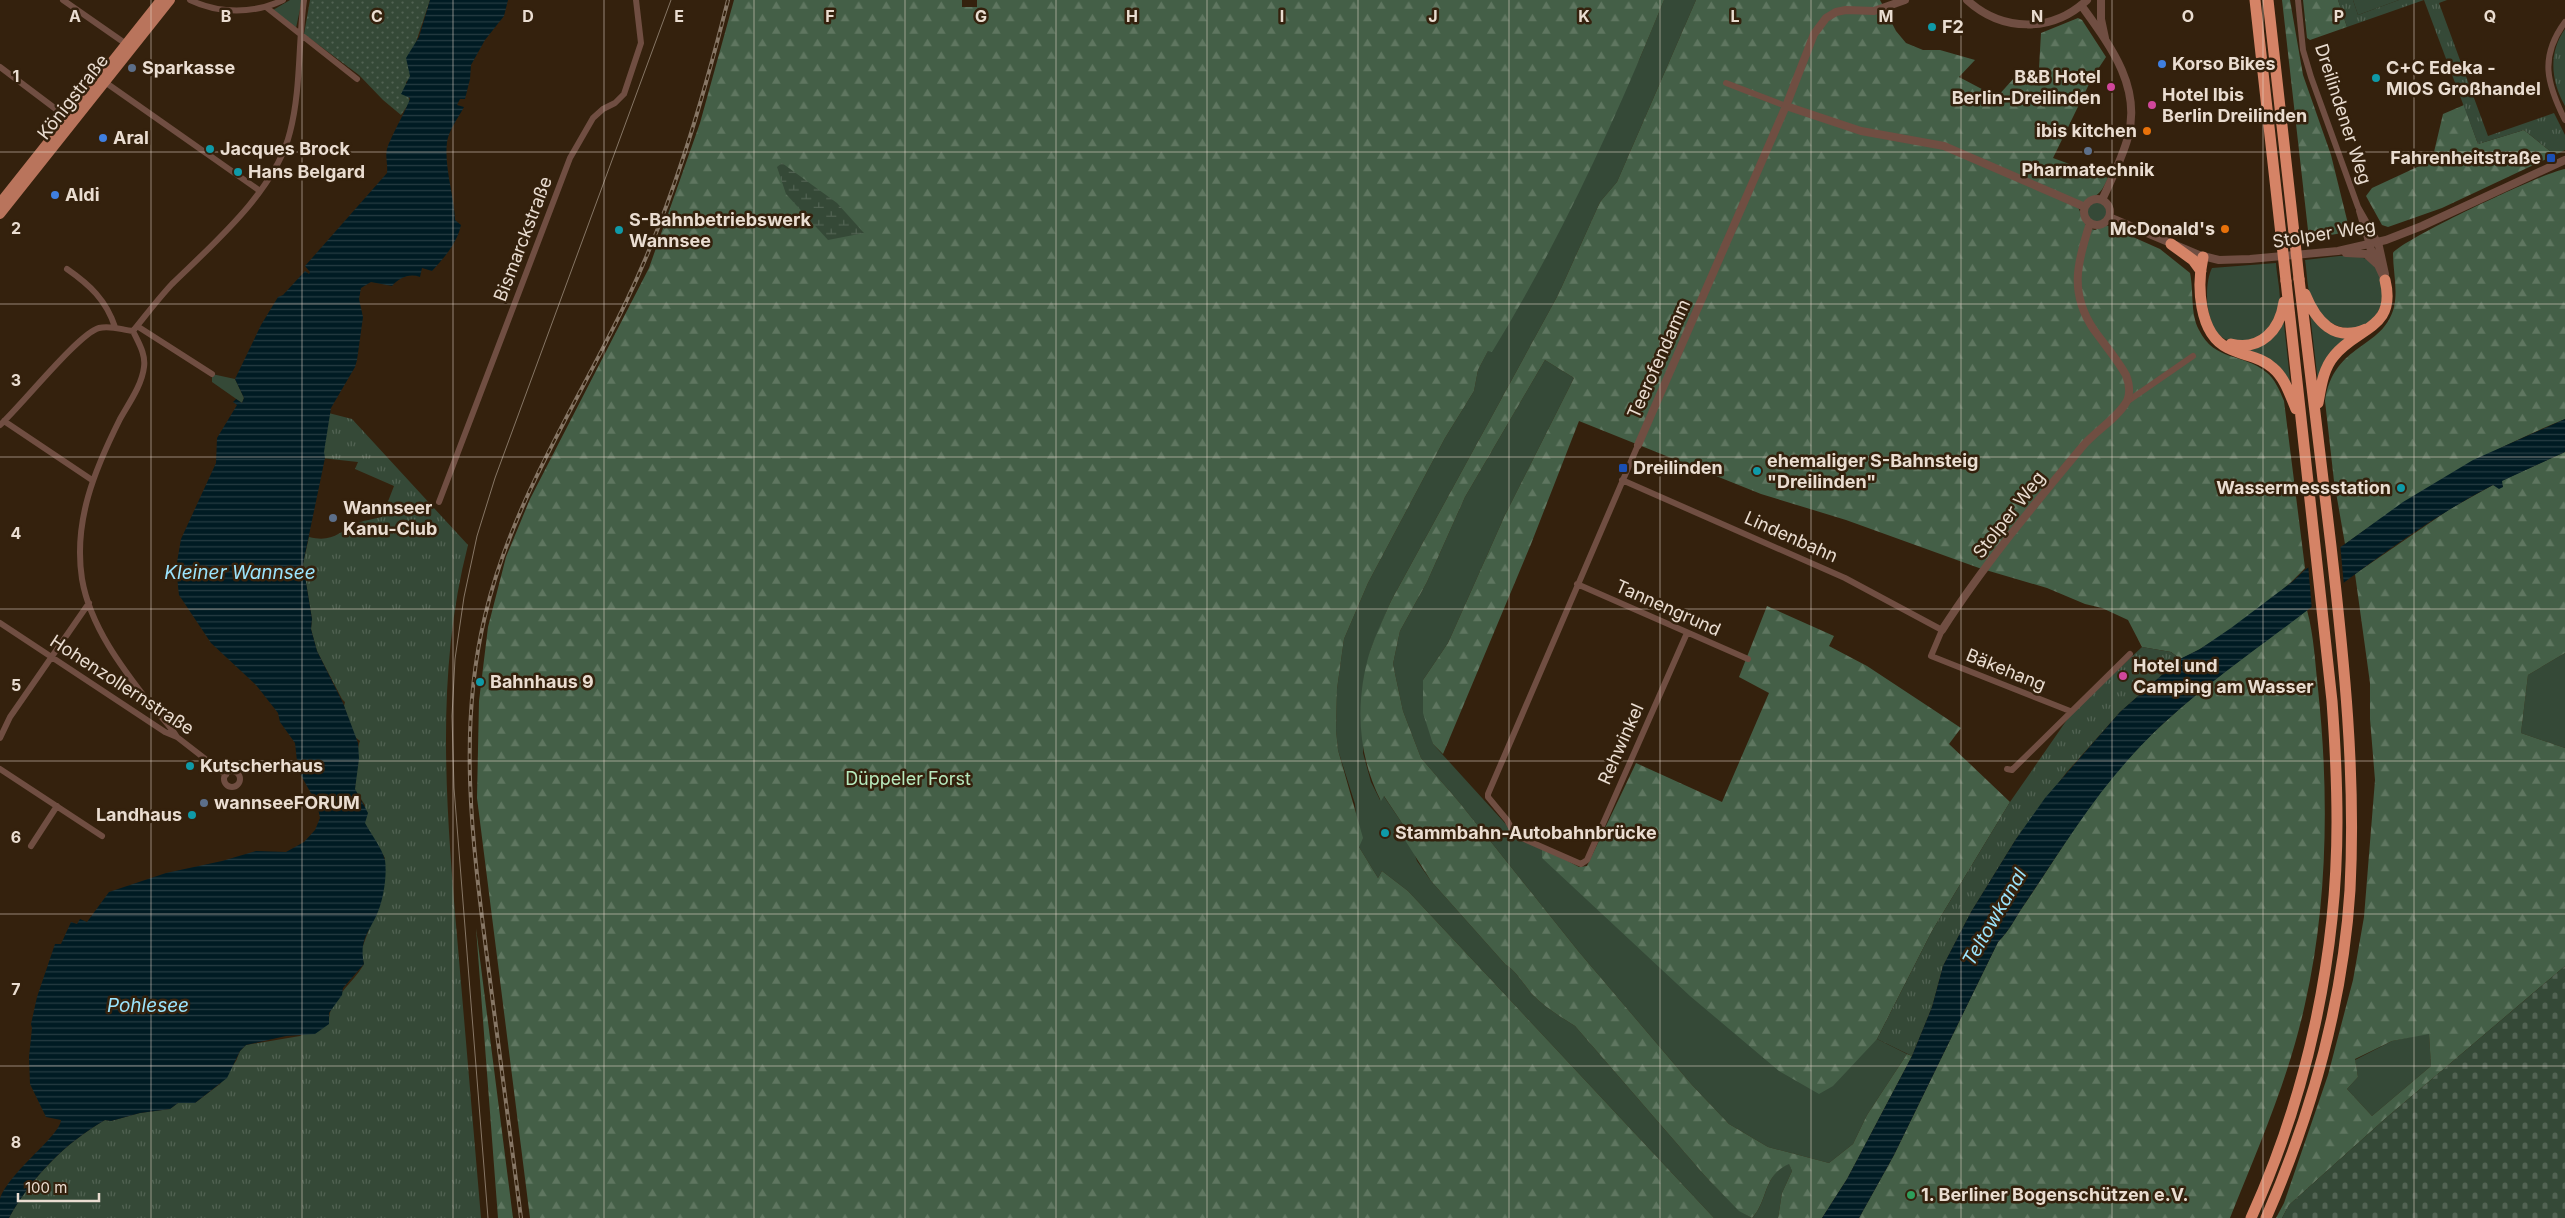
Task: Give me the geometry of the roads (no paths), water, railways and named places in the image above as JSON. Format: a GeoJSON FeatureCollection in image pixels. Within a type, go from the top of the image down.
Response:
{"type":"FeatureCollection","features":[{"type":"Feature","properties":{"kind":"highway"},"geometry":{"type":"LineString","coordinates":[[2251,1218],[2273,1166],[2312,1037],[2327,963],[2334,888],[2337,823],[2336,771],[2324,624],[2255,0]]}},
{"type":"Feature","properties":{"kind":"highway"},"geometry":{"type":"LineString","coordinates":[[2266,1218],[2310,1098],[2336,990],[2350,891],[2352,796],[2350,730],[2340,622],[2268,0]]}},
{"type":"Feature","properties":{"kind":"highway"},"geometry":{"type":"LineString","coordinates":[[2171,244],[2193,260],[2200,271],[2204,317],[2215,338],[2226,347],[2258,358],[2275,369],[2288,389],[2301,420]]}},
{"type":"Feature","properties":{"kind":"highway"},"geometry":{"type":"LineString","coordinates":[[2200,271],[2207,258]]}},
{"type":"Feature","properties":{"kind":"highway"},"geometry":{"type":"LineString","coordinates":[[2203,302],[2207,258]]}},
{"type":"Feature","properties":{"kind":"highway"},"geometry":{"type":"LineString","coordinates":[[2299,279],[2312,312],[2327,327],[2346,333],[2360,332],[2374,326]]}},
{"type":"Feature","properties":{"kind":"highway"},"geometry":{"type":"LineString","coordinates":[[2315,417],[2321,384],[2334,356],[2374,326],[2381,318],[2387,300],[2385,280]]}},
{"type":"Feature","properties":{"kind":"highway"},"geometry":{"type":"LineString","coordinates":[[2215,338],[2238,346],[2257,343],[2265,339],[2280,320],[2286,284]]}},
{"type":"Feature","properties":{"kind":"main road","name":"Königstraße"},"geometry":{"type":"LineString","coordinates":[[129,46],[161,0]]}},
{"type":"Feature","properties":{"kind":"main road","name":"Königstraße"},"geometry":{"type":"LineString","coordinates":[[0,214],[129,46],[170,0]]}},
{"type":"Feature","properties":{"kind":"main road","name":"Königstraße"},"geometry":{"type":"LineString","coordinates":[[0,203],[71,120]]}},
{"type":"Feature","properties":{"kind":"street"},"geometry":{"type":"LineString","coordinates":[[63,0],[129,46]]}},
{"type":"Feature","properties":{"kind":"street"},"geometry":{"type":"LineString","coordinates":[[190,0],[210,8],[229,10],[266,7],[283,0]]}},
{"type":"Feature","properties":{"kind":"street"},"geometry":{"type":"LineString","coordinates":[[135,328],[159,299],[210,248],[260,191],[278,163],[290,134],[295,102],[299,34],[304,0]]}},
{"type":"Feature","properties":{"kind":"street","name":"Bismarckstraße"},"geometry":{"type":"LineString","coordinates":[[440,502],[574,150],[598,113],[615,103],[624,94],[641,43],[636,0]]}},
{"type":"Feature","properties":{"kind":"street","name":"Teerofendamm"},"geometry":{"type":"LineString","coordinates":[[1580,864],[1515,835],[1507,820],[1488,797],[1489,789],[1786,106],[1814,34],[1826,18],[1841,10],[1880,10],[1905,0]]}},
{"type":"Feature","properties":{"kind":"street"},"geometry":{"type":"LineString","coordinates":[[1967,0],[1995,18],[2026,25],[2058,19],[2085,1],[2121,67],[2129,88],[2131,119],[2125,146],[2102,200]]}},
{"type":"Feature","properties":{"kind":"street"},"geometry":{"type":"LineString","coordinates":[[2101,0],[2101,19],[2106,42]]}},
{"type":"Feature","properties":{"kind":"street","name":"Dreilindener Weg"},"geometry":{"type":"LineString","coordinates":[[2298,0],[2304,50],[2311,77],[2358,207],[2363,232],[2369,245]]}},
{"type":"Feature","properties":{"kind":"street"},"geometry":{"type":"LineString","coordinates":[[266,7],[357,79]]}},
{"type":"Feature","properties":{"kind":"street"},"geometry":{"type":"LineString","coordinates":[[2565,22],[2552,43],[2547,68],[2549,83],[2565,120]]}},
{"type":"Feature","properties":{"kind":"street"},"geometry":{"type":"LineString","coordinates":[[0,67],[71,120]]}},
{"type":"Feature","properties":{"kind":"street"},"geometry":{"type":"LineString","coordinates":[[102,80],[260,191]]}},
{"type":"Feature","properties":{"kind":"street"},"geometry":{"type":"LineString","coordinates":[[1726,83],[1786,106],[1861,131],[1944,146],[2085,207]]}},
{"type":"Feature","properties":{"kind":"street","name":"Stolper Weg"},"geometry":{"type":"LineString","coordinates":[[2109,217],[2207,258],[2230,261],[2338,251],[2369,245],[2433,221],[2565,160]]}},
{"type":"Feature","properties":{"kind":"street"},"geometry":{"type":"LineString","coordinates":[[2094,200],[2102,200],[2109,208],[2109,217],[2103,224],[2090,223],[2084,214],[2085,207],[2094,200]]}},
{"type":"Feature","properties":{"kind":"street","name":"Dreilindener Weg"},"geometry":{"type":"LineString","coordinates":[[2358,207],[2378,242]]}},
{"type":"Feature","properties":{"kind":"street"},"geometry":{"type":"LineString","coordinates":[[2090,223],[2078,262],[2077,278],[2080,300],[2087,319],[2126,375],[2129,391],[2125,403]]}},
{"type":"Feature","properties":{"kind":"street"},"geometry":{"type":"LineString","coordinates":[[2378,242],[2385,280]]}},
{"type":"Feature","properties":{"kind":"street"},"geometry":{"type":"LineString","coordinates":[[2369,245],[2385,280]]}},
{"type":"Feature","properties":{"kind":"street"},"geometry":{"type":"LineString","coordinates":[[2338,251],[2366,254],[2378,264]]}},
{"type":"Feature","properties":{"kind":"street"},"geometry":{"type":"LineString","coordinates":[[67,269],[92,288],[104,301],[115,327]]}},
{"type":"Feature","properties":{"kind":"street"},"geometry":{"type":"LineString","coordinates":[[92,480],[2,423],[80,338],[98,328],[135,328],[212,374]]}},
{"type":"Feature","properties":{"kind":"street"},"geometry":{"type":"LineString","coordinates":[[135,328],[144,365],[141,379],[106,446],[83,508],[80,532],[82,579],[89,603],[116,656],[177,737]]}},
{"type":"Feature","properties":{"kind":"street","name":"Stolper Weg"},"geometry":{"type":"LineString","coordinates":[[1931,656],[1942,630],[1962,600],[2082,447],[2125,403],[2193,356]]}},
{"type":"Feature","properties":{"kind":"street","name":"Lindenbahn"},"geometry":{"type":"LineString","coordinates":[[1622,480],[1846,578],[1942,630]]}},
{"type":"Feature","properties":{"kind":"street","name":"Tannengrund"},"geometry":{"type":"LineString","coordinates":[[1577,584],[1748,659]]}},
{"type":"Feature","properties":{"kind":"street"},"geometry":{"type":"LineString","coordinates":[[0,738],[10,717],[89,603]]}},
{"type":"Feature","properties":{"kind":"street","name":"Hohenzollernstraße"},"geometry":{"type":"LineString","coordinates":[[0,623],[165,732],[177,737],[226,775]]}},
{"type":"Feature","properties":{"kind":"street","name":"Rehwinkel"},"geometry":{"type":"LineString","coordinates":[[1580,864],[1587,860],[1687,633]]}},
{"type":"Feature","properties":{"kind":"street"},"geometry":{"type":"LineString","coordinates":[[2007,769],[2012,770],[2130,654]]}},
{"type":"Feature","properties":{"kind":"street","name":"Bäkehang"},"geometry":{"type":"LineString","coordinates":[[1931,656],[2070,711]]}},
{"type":"Feature","properties":{"kind":"street"},"geometry":{"type":"LineString","coordinates":[[0,768],[102,836]]}},
{"type":"Feature","properties":{"kind":"street"},"geometry":{"type":"LineString","coordinates":[[31,846],[57,806]]}},
{"type":"Feature","properties":{"kind":"water"},"geometry":{"type":"Polygon","coordinates":[[[430,0],[508,0],[504,16],[485,40],[471,65],[465,99],[460,99],[457,105],[464,107],[447,142],[447,162],[455,220],[461,225],[453,244],[432,271],[422,268],[420,277],[404,277],[392,286],[371,282],[361,288],[359,299],[363,317],[357,360],[355,367],[331,408],[324,452],[325,458],[303,564],[312,619],[311,629],[317,651],[343,703],[358,743],[359,759],[355,789],[368,813],[365,823],[384,855],[386,866],[383,896],[363,947],[364,964],[343,988],[342,995],[329,1013],[329,1024],[315,1034],[286,1036],[246,1045],[240,1051],[227,1078],[195,1103],[178,1103],[170,1109],[140,1113],[111,1121],[105,1120],[76,1139],[38,1175],[9,1218],[0,1218],[0,1199],[5,1189],[52,1135],[61,1120],[46,1117],[30,1084],[29,1057],[31,1024],[37,997],[55,944],[61,944],[71,922],[77,924],[80,919],[87,922],[109,892],[166,873],[222,861],[256,851],[286,852],[304,842],[315,830],[320,818],[317,804],[298,770],[295,743],[280,722],[278,713],[256,685],[211,643],[179,595],[176,568],[181,539],[216,463],[217,438],[237,405],[233,402],[236,399],[242,403],[244,398],[235,379],[261,325],[278,297],[283,295],[305,271],[309,274],[310,272],[305,266],[387,173],[387,149],[410,98],[401,94],[410,76],[406,58],[419,37],[430,0]]]}},
{"type":"Feature","properties":{"kind":"water","name":"Teltowkanal"},"geometry":{"type":"Polygon","coordinates":[[[2565,419],[2565,452],[2502,481],[2503,487],[2499,489],[2493,485],[2413,533],[2183,706],[2127,761],[2086,813],[1998,942],[1894,1155],[1859,1218],[1822,1218],[1847,1179],[1912,1056],[1932,1007],[1943,966],[1971,912],[2016,839],[2045,798],[2120,712],[2180,659],[2200,649],[2231,628],[2292,582],[2306,569],[2345,544],[2403,502],[2473,460],[2565,419]]]}},
{"type":"Feature","properties":{"kind":"tram line"},"geometry":{"type":"LineString","coordinates":[[488,1218],[454,788],[452,716],[455,659],[464,597],[477,536],[495,478],[671,0]]}},
{"type":"Feature","properties":{"kind":"railway"},"geometry":{"type":"LineString","coordinates":[[521,1218],[482,921],[473,833],[470,790],[470,746],[476,659],[485,616],[511,533],[547,455],[626,302],[658,229],[708,77],[728,0]]}},
{"type":"Feature","properties":{"kind":"place","name":"F2"},"geometry":{"type":"Point","coordinates":[1932,27]}},
{"type":"Feature","properties":{"kind":"place","name":"Korso Bikes"},"geometry":{"type":"Point","coordinates":[2162,64]}},
{"type":"Feature","properties":{"kind":"place","name":"Sparkasse"},"geometry":{"type":"Point","coordinates":[132,68]}},
{"type":"Feature","properties":{"kind":"place","name":"C+C Edeka - MIOS Großhandel"},"geometry":{"type":"Point","coordinates":[2376,78]}},
{"type":"Feature","properties":{"kind":"place","name":"B&B Hotel Berlin-Dreilinden"},"geometry":{"type":"Point","coordinates":[2111,87]}},
{"type":"Feature","properties":{"kind":"place","name":"Hotel Ibis Berlin Dreilinden"},"geometry":{"type":"Point","coordinates":[2152,105]}},
{"type":"Feature","properties":{"kind":"place","name":"ibis kitchen"},"geometry":{"type":"Point","coordinates":[2147,131]}},
{"type":"Feature","properties":{"kind":"place","name":"Aral"},"geometry":{"type":"Point","coordinates":[103,138]}},
{"type":"Feature","properties":{"kind":"place","name":"Jacques Brock"},"geometry":{"type":"Point","coordinates":[210,149]}},
{"type":"Feature","properties":{"kind":"place","name":"Pharmatechnik"},"geometry":{"type":"Point","coordinates":[2088,151]}},
{"type":"Feature","properties":{"kind":"place","name":"Fahrenheitstraße"},"geometry":{"type":"Point","coordinates":[2551,158]}},
{"type":"Feature","properties":{"kind":"place","name":"Hans Belgard"},"geometry":{"type":"Point","coordinates":[238,172]}},
{"type":"Feature","properties":{"kind":"place","name":"Aldi"},"geometry":{"type":"Point","coordinates":[55,195]}},
{"type":"Feature","properties":{"kind":"place","name":"McDonald's"},"geometry":{"type":"Point","coordinates":[2225,229]}},
{"type":"Feature","properties":{"kind":"place","name":"S-Bahnbetriebswerk Wannsee"},"geometry":{"type":"Point","coordinates":[619,230]}},
{"type":"Feature","properties":{"kind":"place","name":"Dreilinden"},"geometry":{"type":"Point","coordinates":[1623,468]}},
{"type":"Feature","properties":{"kind":"place","name":"ehemaliger S-Bahnsteig \"Dreilinden\""},"geometry":{"type":"Point","coordinates":[1757,471]}},
{"type":"Feature","properties":{"kind":"place","name":"Wassermessstation"},"geometry":{"type":"Point","coordinates":[2401,488]}},
{"type":"Feature","properties":{"kind":"place","name":"Wannseer Kanu-Club"},"geometry":{"type":"Point","coordinates":[333,518]}},
{"type":"Feature","properties":{"kind":"place","name":"Hotel und Camping am Wasser"},"geometry":{"type":"Point","coordinates":[2123,676]}},
{"type":"Feature","properties":{"kind":"place","name":"Bahnhaus 9"},"geometry":{"type":"Point","coordinates":[480,682]}},
{"type":"Feature","properties":{"kind":"place","name":"Kutscherhaus"},"geometry":{"type":"Point","coordinates":[190,766]}},
{"type":"Feature","properties":{"kind":"place","name":"wannseeFORUM"},"geometry":{"type":"Point","coordinates":[204,803]}},
{"type":"Feature","properties":{"kind":"place","name":"Landhaus"},"geometry":{"type":"Point","coordinates":[192,815]}},
{"type":"Feature","properties":{"kind":"place","name":"Stammbahn-Autobahnbrücke"},"geometry":{"type":"Point","coordinates":[1385,833]}},
{"type":"Feature","properties":{"kind":"place","name":"1. Berliner Bogenschützen e.V."},"geometry":{"type":"Point","coordinates":[1911,1195]}},
{"type":"Feature","properties":{"kind":"water label","name":"Kleiner Wannsee"},"geometry":{"type":"Point","coordinates":[240,572]}},
{"type":"Feature","properties":{"kind":"water label","name":"Pohlesee"},"geometry":{"type":"Point","coordinates":[148,1005]}},
{"type":"Feature","properties":{"kind":"park label","name":"Düppeler Forst"},"geometry":{"type":"Point","coordinates":[908,779]}}]}
